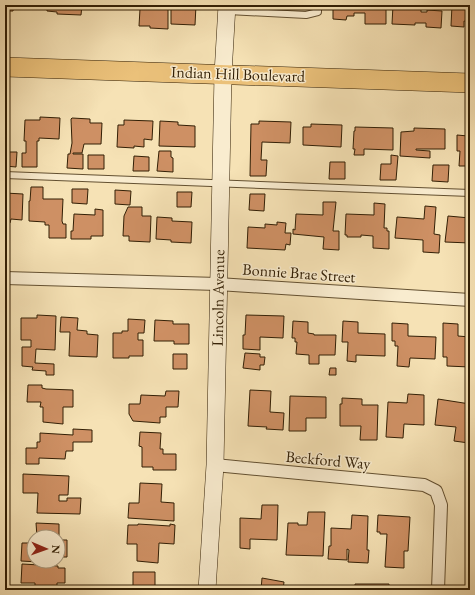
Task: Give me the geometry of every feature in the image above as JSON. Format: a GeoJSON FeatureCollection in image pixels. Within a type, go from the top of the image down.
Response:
{"type":"FeatureCollection","features":[{"type":"Feature","properties":{"kind":"main road","name":"Indian Hill Boulevard"},"geometry":{"type":"LineString","coordinates":[[5,67],[470,83]]}},
{"type":"Feature","properties":{"kind":"street","name":"Lincoln Avenue"},"geometry":{"type":"LineString","coordinates":[[207,590],[215,465],[220,183],[223,74],[227,8]]}},
{"type":"Feature","properties":{"kind":"street","name":"Bonnie Brae Street"},"geometry":{"type":"LineString","coordinates":[[5,278],[218,284],[470,300]]}},
{"type":"Feature","properties":{"kind":"street","name":"Beckford Way"},"geometry":{"type":"LineString","coordinates":[[215,465],[424,485],[436,491],[441,506],[438,590]]}},
{"type":"Feature","properties":{"kind":"lane"},"geometry":{"type":"LineString","coordinates":[[279,5],[279,13]]}},
{"type":"Feature","properties":{"kind":"lane"},"geometry":{"type":"LineString","coordinates":[[227,8],[306,15],[318,12],[318,5]]}},
{"type":"Feature","properties":{"kind":"lane"},"geometry":{"type":"LineString","coordinates":[[5,175],[470,193]]}},
{"type":"Feature","properties":{"kind":"building"},"geometry":{"type":"Polygon","coordinates":[[[5,5],[14,5],[13,11],[5,11],[5,5]]]}},
{"type":"Feature","properties":{"kind":"building"},"geometry":{"type":"Polygon","coordinates":[[[47,5],[82,5],[81,15],[57,14],[57,12],[47,11],[47,5]]]}},
{"type":"Feature","properties":{"kind":"building"},"geometry":{"type":"Polygon","coordinates":[[[156,5],[168,5],[168,29],[139,26],[140,9],[156,9],[156,5]]]}},
{"type":"Feature","properties":{"kind":"building"},"geometry":{"type":"Polygon","coordinates":[[[171,5],[196,5],[195,25],[171,24],[171,5]]]}},
{"type":"Feature","properties":{"kind":"building"},"geometry":{"type":"Polygon","coordinates":[[[333,5],[380,5],[380,8],[386,8],[386,24],[365,24],[365,13],[354,13],[354,16],[347,16],[346,20],[333,19],[333,5]]]}},
{"type":"Feature","properties":{"kind":"building"},"geometry":{"type":"Polygon","coordinates":[[[393,5],[421,5],[421,12],[427,12],[427,10],[442,11],[441,28],[426,27],[426,23],[415,23],[415,25],[392,24],[393,5]]]}},
{"type":"Feature","properties":{"kind":"building"},"geometry":{"type":"Polygon","coordinates":[[[452,5],[470,5],[470,22],[464,21],[464,27],[451,26],[452,5]]]}},
{"type":"Feature","properties":{"kind":"building"},"geometry":{"type":"Polygon","coordinates":[[[40,117],[60,118],[59,139],[39,138],[39,141],[37,141],[37,167],[22,167],[22,153],[26,153],[26,141],[24,141],[25,120],[40,120],[40,117]]]}},
{"type":"Feature","properties":{"kind":"building"},"geometry":{"type":"Polygon","coordinates":[[[72,118],[90,119],[90,123],[102,123],[101,144],[84,144],[82,153],[73,153],[83,154],[83,169],[67,168],[68,154],[70,154],[72,143],[72,118]]]}},
{"type":"Feature","properties":{"kind":"building"},"geometry":{"type":"Polygon","coordinates":[[[124,120],[153,121],[152,140],[144,139],[144,147],[117,147],[118,125],[124,125],[124,120]]]}},
{"type":"Feature","properties":{"kind":"building"},"geometry":{"type":"Polygon","coordinates":[[[160,121],[178,122],[178,125],[195,126],[195,147],[159,146],[160,121]]]}},
{"type":"Feature","properties":{"kind":"building"},"geometry":{"type":"Polygon","coordinates":[[[259,121],[291,122],[290,143],[262,142],[261,160],[267,160],[266,176],[250,176],[251,124],[259,124],[259,121]]]}},
{"type":"Feature","properties":{"kind":"building"},"geometry":{"type":"Polygon","coordinates":[[[311,124],[342,125],[341,147],[303,145],[303,127],[311,127],[311,124]]]}},
{"type":"Feature","properties":{"kind":"building"},"geometry":{"type":"Polygon","coordinates":[[[355,127],[393,128],[393,150],[364,149],[364,155],[354,155],[355,149],[353,149],[355,127]]]}},
{"type":"Feature","properties":{"kind":"building"},"geometry":{"type":"Polygon","coordinates":[[[414,128],[445,129],[445,149],[416,149],[430,151],[430,158],[400,156],[401,132],[414,131],[414,128]]]}},
{"type":"Feature","properties":{"kind":"building"},"geometry":{"type":"Polygon","coordinates":[[[468,130],[470,131],[470,152],[467,152],[466,166],[459,166],[460,151],[457,151],[457,135],[468,136],[468,130]]]}},
{"type":"Feature","properties":{"kind":"building"},"geometry":{"type":"Polygon","coordinates":[[[159,151],[171,151],[171,157],[173,158],[173,172],[157,171],[159,151]]]}},
{"type":"Feature","properties":{"kind":"building"},"geometry":{"type":"Polygon","coordinates":[[[5,152],[17,152],[16,167],[5,166],[5,152]]]}},
{"type":"Feature","properties":{"kind":"building"},"geometry":{"type":"Polygon","coordinates":[[[88,155],[104,155],[104,169],[88,169],[88,155]]]}},
{"type":"Feature","properties":{"kind":"building"},"geometry":{"type":"Polygon","coordinates":[[[391,155],[398,156],[396,180],[380,180],[381,164],[391,164],[391,155]]]}},
{"type":"Feature","properties":{"kind":"building"},"geometry":{"type":"Polygon","coordinates":[[[134,156],[149,157],[149,171],[133,171],[134,156]]]}},
{"type":"Feature","properties":{"kind":"building"},"geometry":{"type":"Polygon","coordinates":[[[330,162],[345,162],[345,179],[329,179],[330,162]]]}},
{"type":"Feature","properties":{"kind":"building"},"geometry":{"type":"Polygon","coordinates":[[[433,165],[449,165],[448,182],[432,181],[433,165]]]}},
{"type":"Feature","properties":{"kind":"building"},"geometry":{"type":"Polygon","coordinates":[[[31,187],[43,187],[43,199],[63,199],[62,221],[63,224],[66,224],[66,238],[49,238],[49,225],[45,225],[45,222],[29,221],[31,187]]]}},
{"type":"Feature","properties":{"kind":"building"},"geometry":{"type":"Polygon","coordinates":[[[72,189],[88,189],[87,204],[72,203],[72,189]]]}},
{"type":"Feature","properties":{"kind":"building"},"geometry":{"type":"Polygon","coordinates":[[[115,190],[131,191],[130,205],[115,204],[115,190]]]}},
{"type":"Feature","properties":{"kind":"building"},"geometry":{"type":"Polygon","coordinates":[[[177,192],[192,192],[191,207],[177,207],[177,192]]]}},
{"type":"Feature","properties":{"kind":"building"},"geometry":{"type":"Polygon","coordinates":[[[5,193],[23,194],[22,220],[11,219],[10,223],[5,223],[5,193]]]}},
{"type":"Feature","properties":{"kind":"building"},"geometry":{"type":"Polygon","coordinates":[[[250,194],[265,194],[264,211],[249,210],[250,194]]]}},
{"type":"Feature","properties":{"kind":"building"},"geometry":{"type":"Polygon","coordinates":[[[323,202],[336,202],[333,231],[339,231],[339,250],[323,249],[324,237],[293,234],[293,229],[295,230],[296,214],[323,215],[323,202]]]}},
{"type":"Feature","properties":{"kind":"building"},"geometry":{"type":"Polygon","coordinates":[[[374,203],[385,204],[384,228],[387,228],[387,231],[389,231],[389,249],[373,248],[373,236],[361,235],[361,237],[347,237],[347,235],[345,235],[346,214],[374,215],[374,203]]]}},
{"type":"Feature","properties":{"kind":"building"},"geometry":{"type":"Polygon","coordinates":[[[425,206],[436,207],[434,234],[440,235],[439,253],[423,252],[423,240],[395,238],[397,217],[424,219],[425,206]]]}},
{"type":"Feature","properties":{"kind":"building"},"geometry":{"type":"Polygon","coordinates":[[[128,207],[142,207],[142,216],[151,216],[150,242],[129,241],[129,236],[123,236],[124,216],[128,207]]]}},
{"type":"Feature","properties":{"kind":"building"},"geometry":{"type":"Polygon","coordinates":[[[95,209],[103,210],[103,236],[91,236],[91,239],[71,239],[74,214],[95,215],[95,209]]]}},
{"type":"Feature","properties":{"kind":"building"},"geometry":{"type":"Polygon","coordinates":[[[448,216],[470,218],[470,243],[445,242],[448,216]]]}},
{"type":"Feature","properties":{"kind":"building"},"geometry":{"type":"Polygon","coordinates":[[[157,217],[172,218],[172,221],[192,222],[191,243],[171,242],[171,240],[156,239],[157,217]]]}},
{"type":"Feature","properties":{"kind":"building"},"geometry":{"type":"Polygon","coordinates":[[[277,222],[286,223],[285,233],[291,233],[290,245],[286,244],[285,250],[247,248],[248,227],[265,228],[265,224],[277,225],[277,222]]]}},
{"type":"Feature","properties":{"kind":"building"},"geometry":{"type":"Polygon","coordinates":[[[37,315],[56,316],[55,350],[36,349],[35,363],[54,364],[54,375],[46,375],[46,371],[32,370],[33,367],[22,366],[22,347],[31,347],[31,340],[21,340],[21,318],[37,318],[37,315]]]}},
{"type":"Feature","properties":{"kind":"building"},"geometry":{"type":"Polygon","coordinates":[[[246,315],[284,316],[283,338],[260,337],[260,350],[243,349],[243,335],[245,335],[246,315]]]}},
{"type":"Feature","properties":{"kind":"building"},"geometry":{"type":"Polygon","coordinates":[[[61,317],[78,318],[77,330],[87,331],[87,334],[98,335],[97,357],[69,356],[70,332],[60,332],[61,317]]]}},
{"type":"Feature","properties":{"kind":"building"},"geometry":{"type":"Polygon","coordinates":[[[128,319],[145,320],[144,333],[138,333],[138,340],[143,340],[143,356],[113,358],[113,333],[128,331],[128,319]]]}},
{"type":"Feature","properties":{"kind":"building"},"geometry":{"type":"Polygon","coordinates":[[[155,320],[173,321],[173,324],[189,324],[189,344],[174,344],[174,341],[154,341],[155,320]]]}},
{"type":"Feature","properties":{"kind":"building"},"geometry":{"type":"Polygon","coordinates":[[[293,321],[308,322],[308,333],[314,335],[336,335],[335,355],[319,355],[319,364],[309,364],[309,355],[296,354],[297,342],[295,342],[295,338],[292,338],[293,321]]]}},
{"type":"Feature","properties":{"kind":"building"},"geometry":{"type":"Polygon","coordinates":[[[343,321],[358,322],[358,333],[385,334],[385,356],[356,355],[356,362],[347,361],[348,342],[342,342],[343,321]]]}},
{"type":"Feature","properties":{"kind":"building"},"geometry":{"type":"Polygon","coordinates":[[[392,323],[408,324],[408,336],[436,337],[435,359],[410,358],[409,367],[397,366],[398,346],[395,346],[395,341],[392,341],[392,323]]]}},
{"type":"Feature","properties":{"kind":"building"},"geometry":{"type":"Polygon","coordinates":[[[443,323],[458,324],[458,336],[470,337],[470,367],[447,366],[447,357],[443,357],[443,323]]]}},
{"type":"Feature","properties":{"kind":"building"},"geometry":{"type":"Polygon","coordinates":[[[245,353],[260,354],[260,357],[265,357],[264,365],[260,365],[260,370],[243,368],[245,353]]]}},
{"type":"Feature","properties":{"kind":"building"},"geometry":{"type":"Polygon","coordinates":[[[173,354],[187,354],[187,369],[173,369],[173,354]]]}},
{"type":"Feature","properties":{"kind":"building"},"geometry":{"type":"Polygon","coordinates":[[[330,368],[336,368],[336,375],[329,375],[330,368]]]}},
{"type":"Feature","properties":{"kind":"building"},"geometry":{"type":"Polygon","coordinates":[[[28,385],[42,385],[42,388],[46,389],[73,390],[73,407],[63,407],[63,424],[43,422],[43,407],[40,407],[41,402],[27,402],[28,385]]]}},
{"type":"Feature","properties":{"kind":"building"},"geometry":{"type":"Polygon","coordinates":[[[250,390],[271,391],[270,412],[284,413],[283,430],[248,426],[250,390]]]}},
{"type":"Feature","properties":{"kind":"building"},"geometry":{"type":"Polygon","coordinates":[[[166,391],[179,391],[178,407],[166,407],[166,417],[160,417],[160,423],[133,421],[129,414],[129,404],[140,404],[141,395],[165,396],[166,391]]]}},
{"type":"Feature","properties":{"kind":"building"},"geometry":{"type":"Polygon","coordinates":[[[408,394],[424,395],[424,425],[404,424],[403,438],[386,437],[388,402],[407,403],[408,394]]]}},
{"type":"Feature","properties":{"kind":"building"},"geometry":{"type":"Polygon","coordinates":[[[290,396],[326,397],[326,418],[306,418],[306,431],[289,431],[290,396]]]}},
{"type":"Feature","properties":{"kind":"building"},"geometry":{"type":"Polygon","coordinates":[[[342,398],[362,399],[362,405],[378,405],[377,440],[360,440],[361,426],[340,426],[340,404],[342,404],[342,398]]]}},
{"type":"Feature","properties":{"kind":"building"},"geometry":{"type":"Polygon","coordinates":[[[438,399],[470,404],[469,443],[454,441],[456,427],[435,425],[438,399]]]}},
{"type":"Feature","properties":{"kind":"building"},"geometry":{"type":"Polygon","coordinates":[[[73,429],[92,430],[92,442],[73,442],[73,451],[66,451],[65,459],[39,458],[39,464],[26,464],[26,448],[37,448],[37,442],[40,442],[40,433],[73,435],[73,429]]]}},
{"type":"Feature","properties":{"kind":"building"},"geometry":{"type":"Polygon","coordinates":[[[140,432],[161,433],[160,449],[163,449],[163,454],[176,454],[176,470],[153,470],[153,467],[142,467],[142,447],[139,446],[140,432]]]}},
{"type":"Feature","properties":{"kind":"building"},"geometry":{"type":"Polygon","coordinates":[[[23,474],[69,476],[68,495],[59,495],[59,501],[67,501],[67,498],[81,498],[80,514],[37,513],[38,493],[23,493],[23,474]]]}},
{"type":"Feature","properties":{"kind":"building"},"geometry":{"type":"Polygon","coordinates":[[[140,483],[162,484],[161,502],[174,503],[174,521],[128,518],[129,503],[139,503],[140,483]]]}},
{"type":"Feature","properties":{"kind":"building"},"geometry":{"type":"Polygon","coordinates":[[[262,505],[278,505],[277,540],[250,539],[250,549],[240,548],[240,518],[261,519],[262,505]]]}},
{"type":"Feature","properties":{"kind":"building"},"geometry":{"type":"Polygon","coordinates":[[[308,512],[325,512],[323,556],[286,555],[288,523],[307,525],[308,512]]]}},
{"type":"Feature","properties":{"kind":"building"},"geometry":{"type":"Polygon","coordinates":[[[352,515],[368,516],[368,563],[348,562],[349,550],[347,549],[347,560],[328,559],[329,546],[331,546],[331,528],[351,529],[352,515]]]}},
{"type":"Feature","properties":{"kind":"building"},"geometry":{"type":"Polygon","coordinates":[[[378,515],[410,517],[408,551],[404,551],[404,568],[385,567],[387,534],[380,534],[380,532],[377,532],[378,515]]]}},
{"type":"Feature","properties":{"kind":"building"},"geometry":{"type":"Polygon","coordinates":[[[36,523],[59,524],[59,529],[36,529],[36,523]]]}},
{"type":"Feature","properties":{"kind":"building"},"geometry":{"type":"Polygon","coordinates":[[[128,525],[175,525],[174,544],[159,543],[158,563],[137,561],[137,544],[127,544],[128,525]]]}},
{"type":"Feature","properties":{"kind":"building"},"geometry":{"type":"Polygon","coordinates":[[[66,540],[67,540],[66,557],[66,540]]]}},
{"type":"Feature","properties":{"kind":"building"},"geometry":{"type":"Polygon","coordinates":[[[22,543],[26,543],[26,561],[21,561],[22,543]]]}},
{"type":"Feature","properties":{"kind":"building"},"geometry":{"type":"Polygon","coordinates":[[[22,564],[26,564],[26,569],[65,569],[65,583],[57,583],[57,590],[35,590],[35,583],[21,583],[22,564]]]}},
{"type":"Feature","properties":{"kind":"building"},"geometry":{"type":"Polygon","coordinates":[[[133,572],[155,572],[155,590],[123,590],[123,587],[133,587],[133,572]]]}},
{"type":"Feature","properties":{"kind":"building"},"geometry":{"type":"Polygon","coordinates":[[[262,578],[284,582],[283,590],[261,590],[262,578]]]}},
{"type":"Feature","properties":{"kind":"building"},"geometry":{"type":"Polygon","coordinates":[[[355,584],[389,584],[389,590],[355,590],[355,584]]]}}]}
